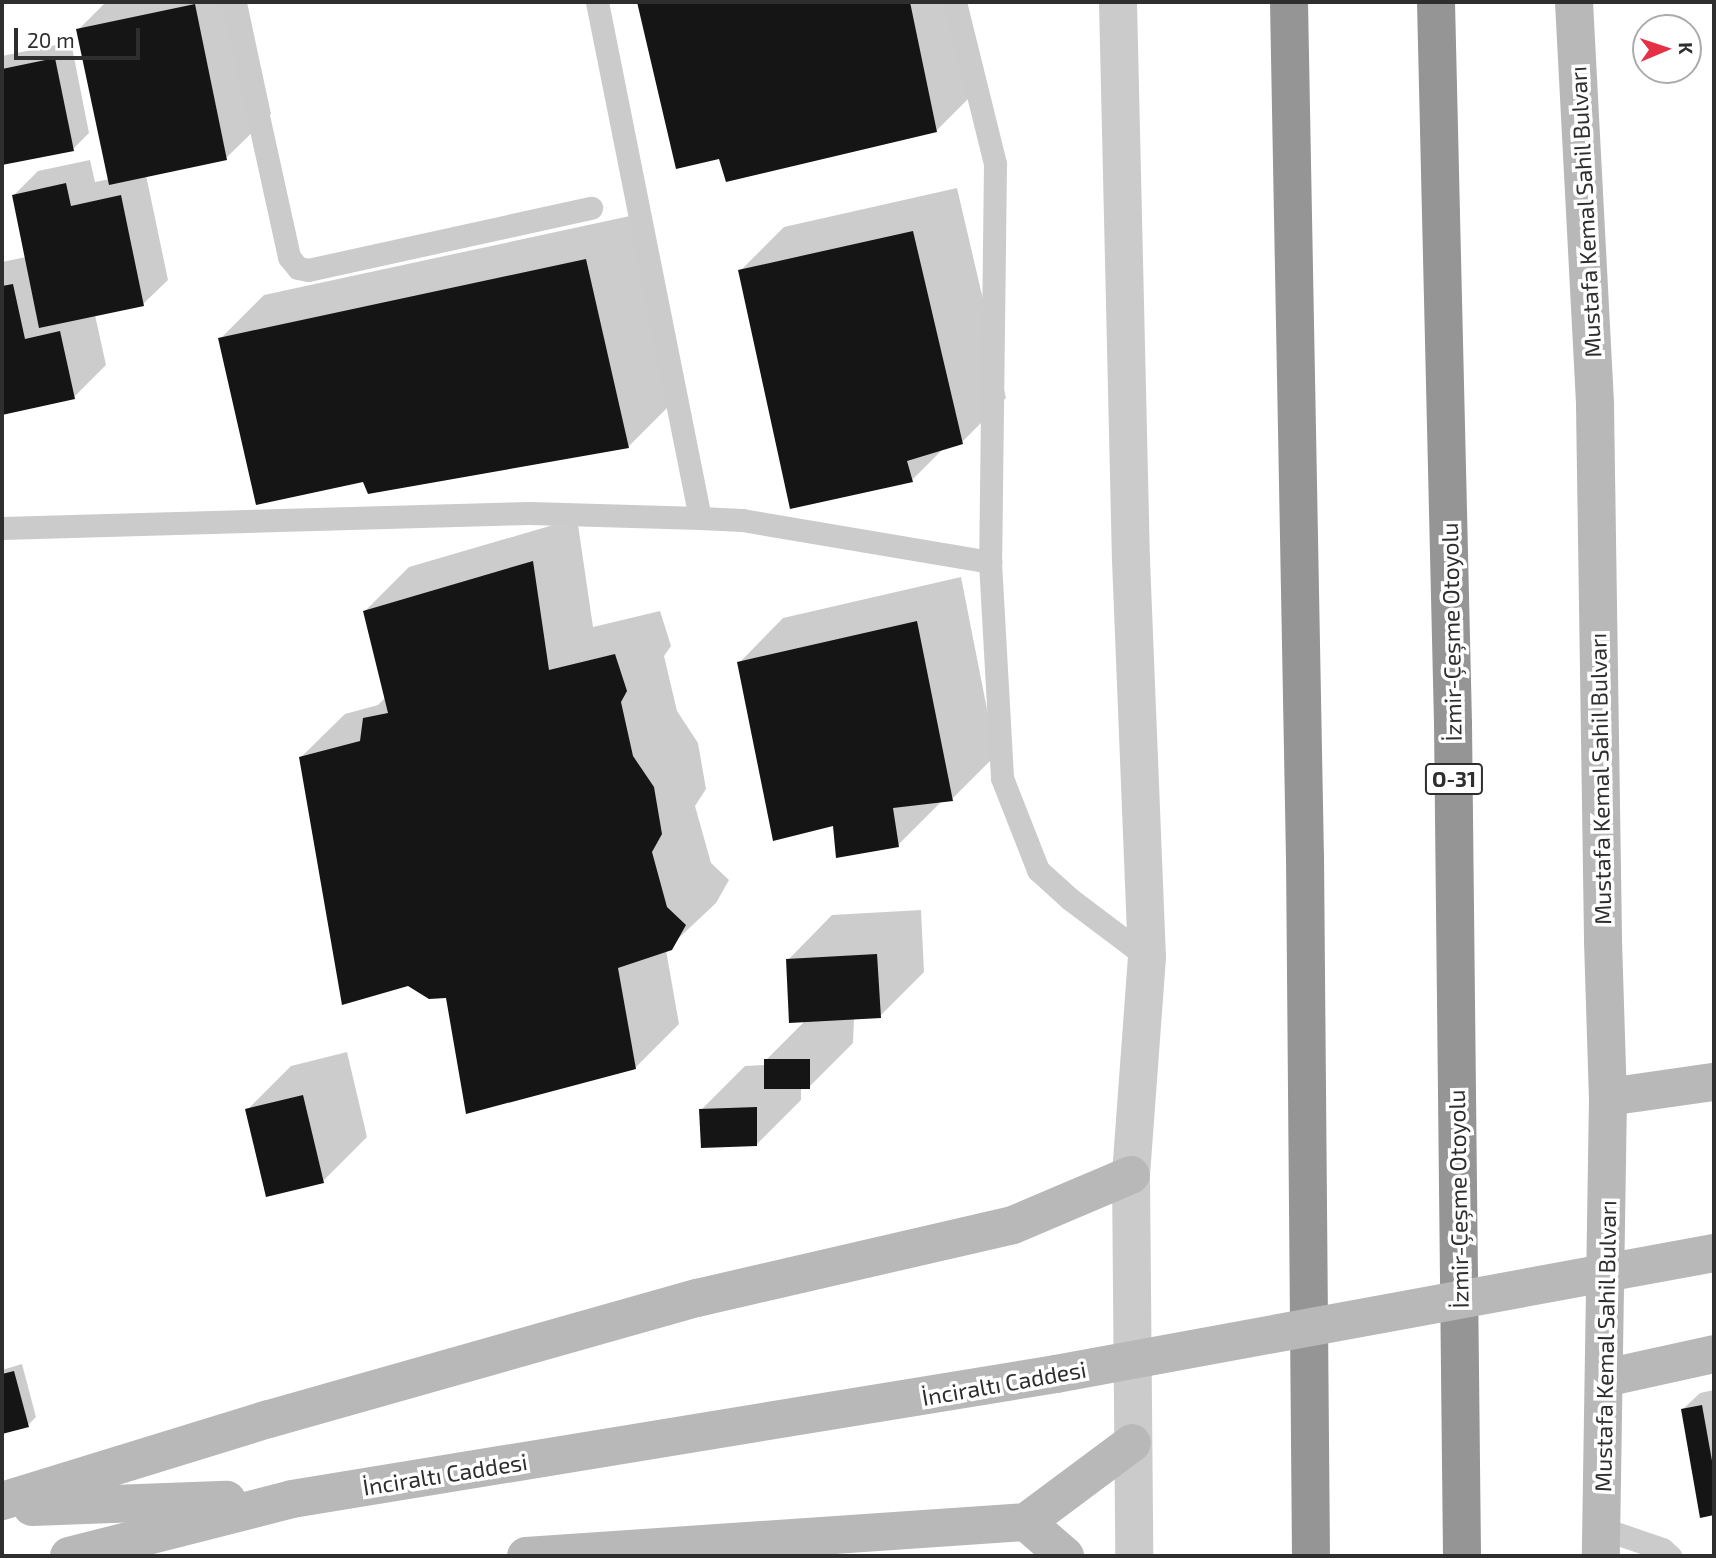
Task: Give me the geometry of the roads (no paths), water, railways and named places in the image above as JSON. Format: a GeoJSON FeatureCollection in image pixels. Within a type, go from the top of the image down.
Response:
{"type":"FeatureCollection","features":[{"type":"Feature","properties":{"kind":"highway"},"geometry":{"type":"LineString","coordinates":[[1289,2],[1305,856],[1311,1556]]}},
{"type":"Feature","properties":{"kind":"highway","name":"İzmir-Çeşme Otoyolu"},"geometry":{"type":"LineString","coordinates":[[1436,2],[1453,710],[1462,1556]]}},
{"type":"Feature","properties":{"kind":"main road","name":"Mustafa Kemal Sahil Bulvarı"},"geometry":{"type":"LineString","coordinates":[[1574,2],[1595,405],[1608,1097],[1601,1542]]}},
{"type":"Feature","properties":{"kind":"main road"},"geometry":{"type":"LineString","coordinates":[[1608,1097],[1714,1082]]}},
{"type":"Feature","properties":{"kind":"main road"},"geometry":{"type":"LineString","coordinates":[[2,1501],[269,1419],[697,1298],[1013,1225],[1131,1175]]}},
{"type":"Feature","properties":{"kind":"main road","name":"İnciraltı Caddesi"},"geometry":{"type":"LineString","coordinates":[[292,1499],[1056,1374],[1714,1253]]}},
{"type":"Feature","properties":{"kind":"main road"},"geometry":{"type":"LineString","coordinates":[[1605,1378],[1714,1354]]}},
{"type":"Feature","properties":{"kind":"main road"},"geometry":{"type":"LineString","coordinates":[[526,1556],[1026,1522],[1132,1443]]}},
{"type":"Feature","properties":{"kind":"main road"},"geometry":{"type":"LineString","coordinates":[[2,1508],[292,1499]]}},
{"type":"Feature","properties":{"kind":"main road"},"geometry":{"type":"LineString","coordinates":[[69,1556],[292,1499]]}},
{"type":"Feature","properties":{"kind":"main road"},"geometry":{"type":"LineString","coordinates":[[1026,1522],[1065,1556]]}},
{"type":"Feature","properties":{"kind":"street"},"geometry":{"type":"LineString","coordinates":[[1118,2],[1131,560],[1147,957],[1131,1175],[1134,1556]]}},
{"type":"Feature","properties":{"kind":"street"},"geometry":{"type":"LineString","coordinates":[[1113,1556],[1134,1500]]}},
{"type":"Feature","properties":{"kind":"lane"},"geometry":{"type":"LineString","coordinates":[[233,2],[289,257],[298,268],[308,270],[591,208]]}},
{"type":"Feature","properties":{"kind":"lane"},"geometry":{"type":"LineString","coordinates":[[597,2],[700,518]]}},
{"type":"Feature","properties":{"kind":"lane"},"geometry":{"type":"LineString","coordinates":[[955,2],[995,164],[990,562],[1002,778],[1038,870],[1070,900],[1147,957]]}},
{"type":"Feature","properties":{"kind":"lane"},"geometry":{"type":"LineString","coordinates":[[2,528],[530,513],[700,518],[742,520],[990,562]]}},
{"type":"Feature","properties":{"kind":"lane"},"geometry":{"type":"LineString","coordinates":[[1601,1542],[1662,1549],[1670,1556]]}}]}
